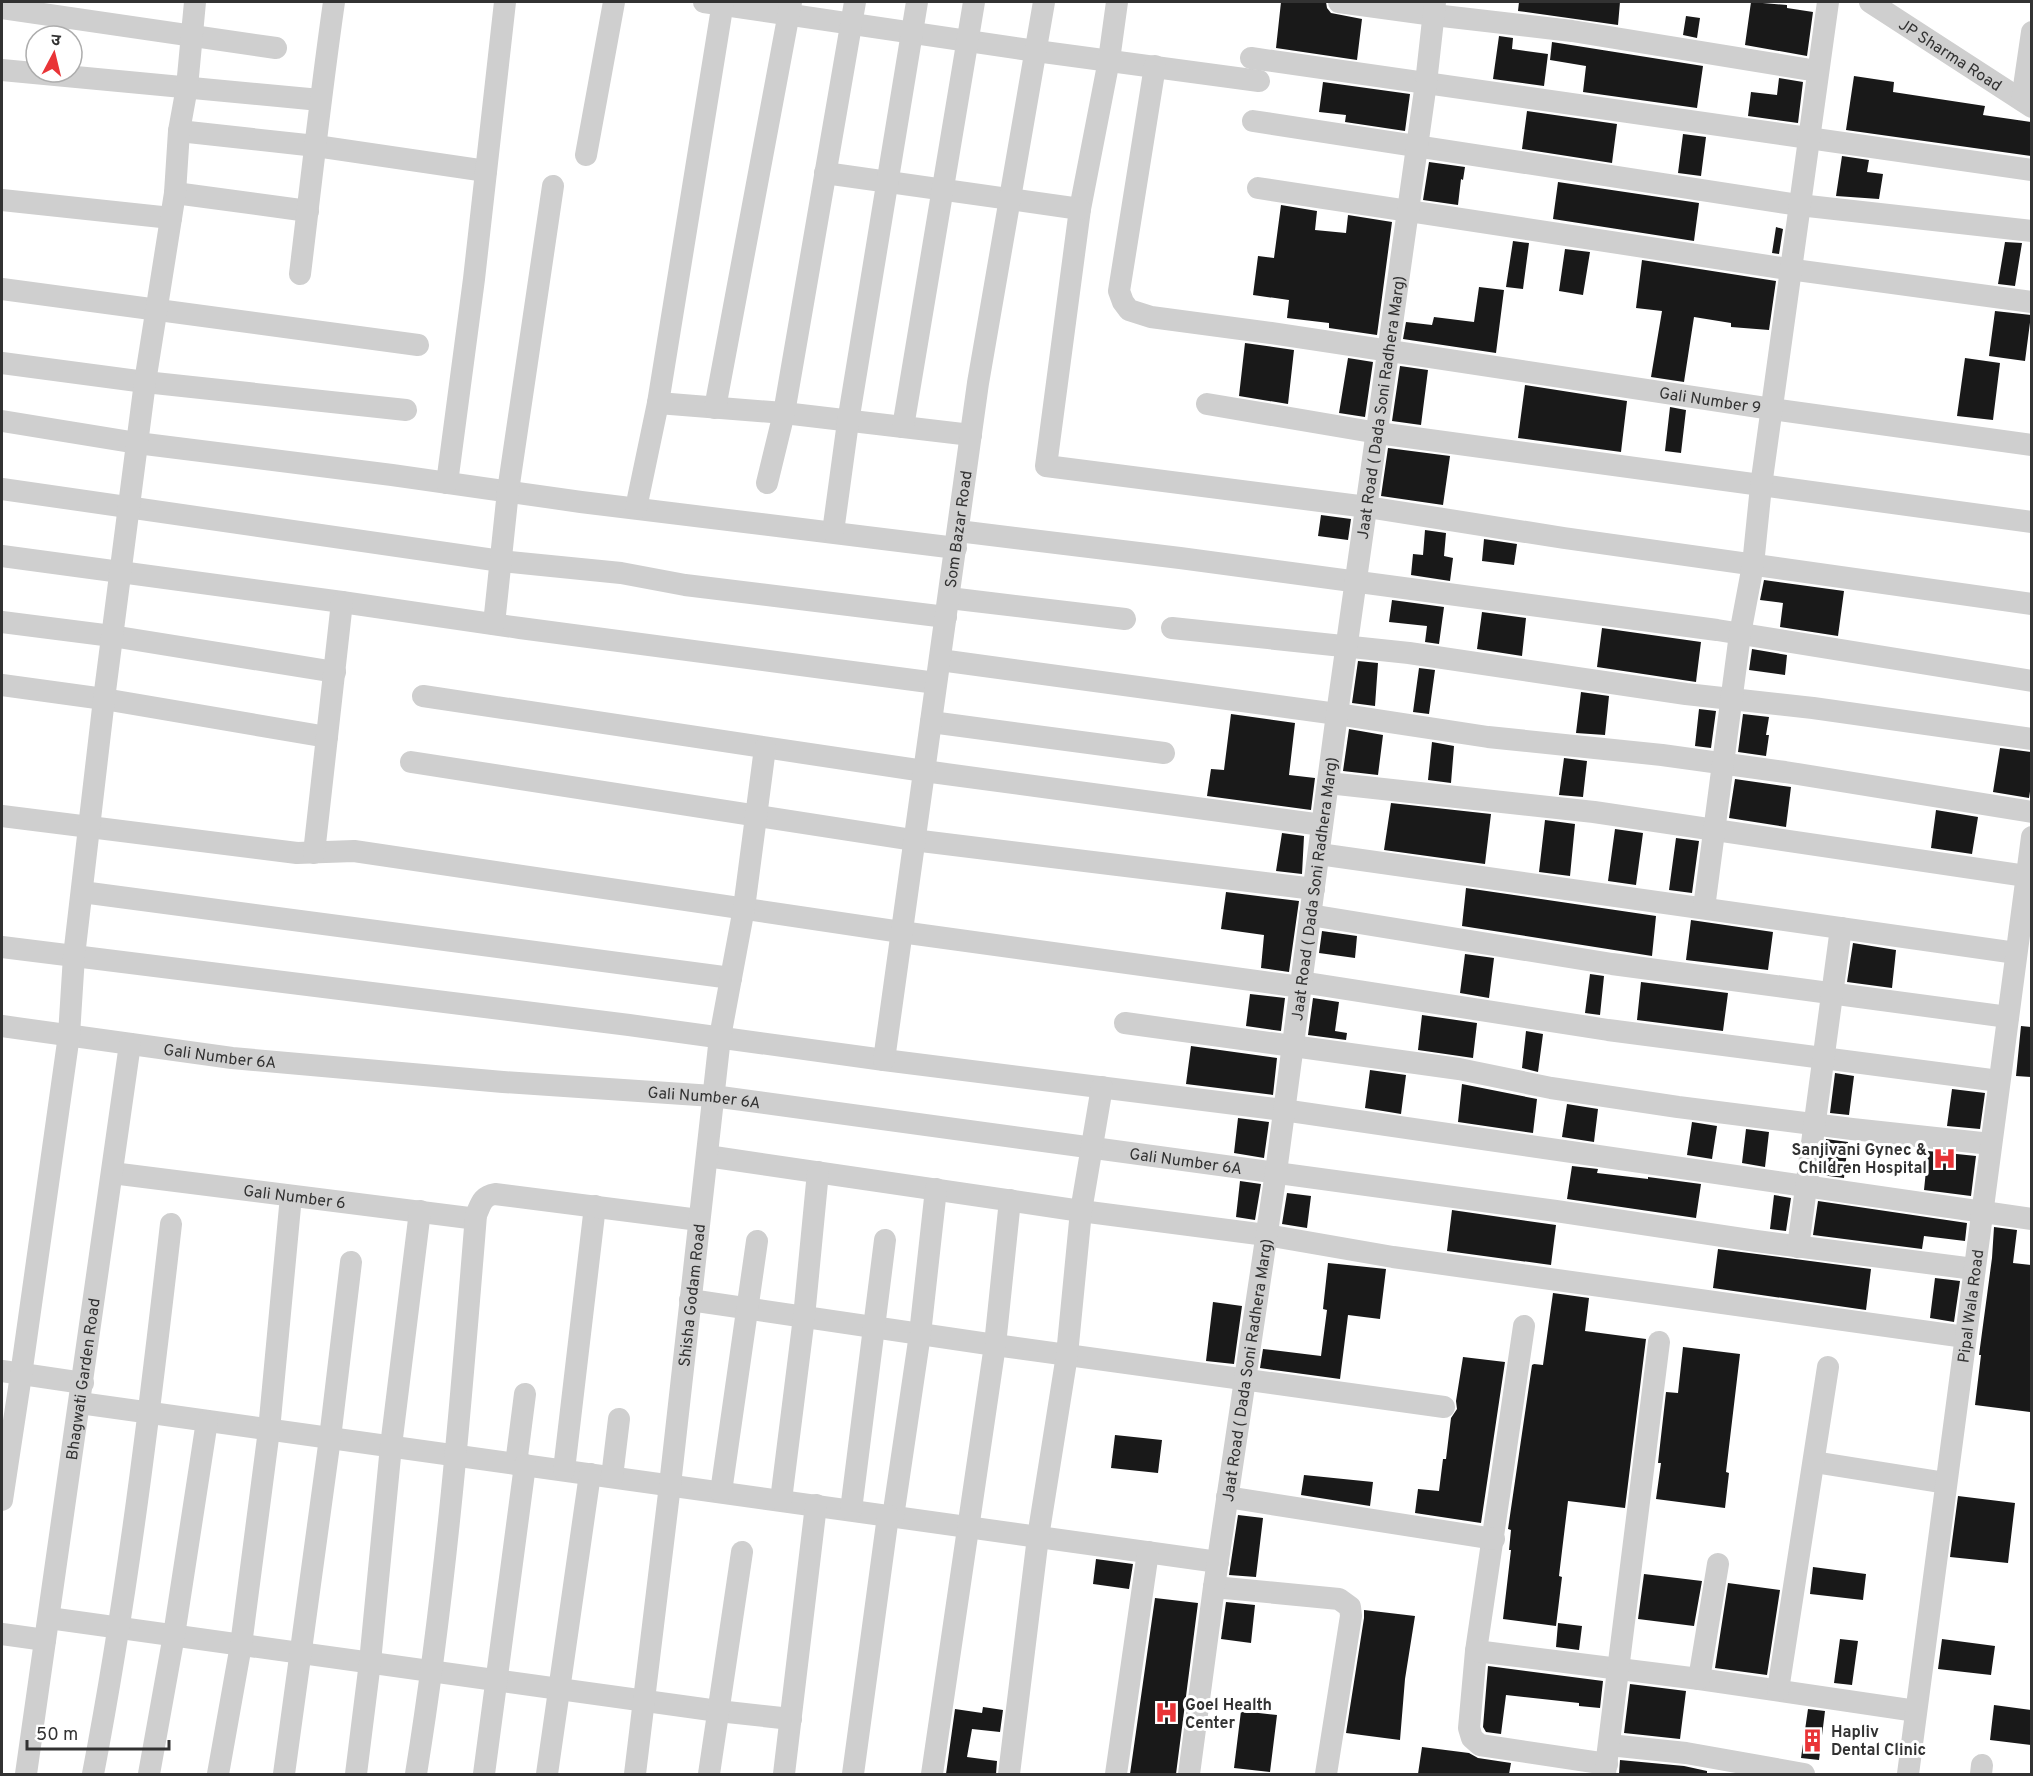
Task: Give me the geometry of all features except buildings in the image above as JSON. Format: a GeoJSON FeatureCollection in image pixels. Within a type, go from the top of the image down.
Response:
{"type":"FeatureCollection","features":[{"type":"Feature","properties":{"kind":"street"},"geometry":{"type":"LineString","coordinates":[[2,1500],[11,1373],[69,1035],[74,956],[104,699],[145,382],[175,193],[179,131],[187,87],[195,2]]}},
{"type":"Feature","properties":{"kind":"street"},"geometry":{"type":"LineString","coordinates":[[300,274],[334,2]]}},
{"type":"Feature","properties":{"kind":"street"},"geometry":{"type":"LineString","coordinates":[[447,483],[474,279],[505,2]]}},
{"type":"Feature","properties":{"kind":"street"},"geometry":{"type":"LineString","coordinates":[[586,155],[614,2]]}},
{"type":"Feature","properties":{"kind":"street"},"geometry":{"type":"LineString","coordinates":[[636,508],[658,403],[716,2],[853,12],[912,32],[1259,81]]}},
{"type":"Feature","properties":{"kind":"street"},"geometry":{"type":"LineString","coordinates":[[833,532],[848,422],[917,2]]}},
{"type":"Feature","properties":{"kind":"street"},"geometry":{"type":"LineString","coordinates":[[903,428],[974,2]]}},
{"type":"Feature","properties":{"kind":"street","name":"Som Bazar Road"},"geometry":{"type":"LineString","coordinates":[[884,1060],[978,383],[1044,2]]}},
{"type":"Feature","properties":{"kind":"street"},"geometry":{"type":"LineString","coordinates":[[1117,2],[1109,60],[1080,209],[1046,466],[1367,507],[1564,538],[2031,604]]}},
{"type":"Feature","properties":{"kind":"street"},"geometry":{"type":"LineString","coordinates":[[1339,2],[1434,8],[1818,71]]}},
{"type":"Feature","properties":{"kind":"street"},"geometry":{"type":"LineString","coordinates":[[1704,908],[1740,634],[1753,565],[1761,486],[1792,269],[1825,2]]}},
{"type":"Feature","properties":{"kind":"street","name":"JP Sharma Road"},"geometry":{"type":"LineString","coordinates":[[1870,2],[2027,103]]}},
{"type":"Feature","properties":{"kind":"street"},"geometry":{"type":"LineString","coordinates":[[2,8],[276,48]]}},
{"type":"Feature","properties":{"kind":"street"},"geometry":{"type":"LineString","coordinates":[[715,408],[790,8]]}},
{"type":"Feature","properties":{"kind":"street","name":"Jaat Road ( Dada Soni Radhera Marg)"},"geometry":{"type":"LineString","coordinates":[[1189,1774],[1244,1379],[1276,1172],[1337,714],[1426,83],[1434,8]]}},
{"type":"Feature","properties":{"kind":"street"},"geometry":{"type":"LineString","coordinates":[[767,483],[784,413],[853,12]]}},
{"type":"Feature","properties":{"kind":"street"},"geometry":{"type":"LineString","coordinates":[[2027,103],[2031,32]]}},
{"type":"Feature","properties":{"kind":"street"},"geometry":{"type":"LineString","coordinates":[[1251,58],[1602,110],[1808,136],[2031,170]]}},
{"type":"Feature","properties":{"kind":"street","name":"Gali Number 9"},"geometry":{"type":"LineString","coordinates":[[1155,66],[1119,291],[1129,310],[1151,317],[2031,445]]}},
{"type":"Feature","properties":{"kind":"street"},"geometry":{"type":"LineString","coordinates":[[2,70],[320,100]]}},
{"type":"Feature","properties":{"kind":"street"},"geometry":{"type":"LineString","coordinates":[[1253,121],[1799,205],[2031,231]]}},
{"type":"Feature","properties":{"kind":"street"},"geometry":{"type":"LineString","coordinates":[[179,131],[316,146],[486,171]]}},
{"type":"Feature","properties":{"kind":"street"},"geometry":{"type":"LineString","coordinates":[[825,173],[1080,209]]}},
{"type":"Feature","properties":{"kind":"street"},"geometry":{"type":"LineString","coordinates":[[494,624],[508,491],[553,186]]}},
{"type":"Feature","properties":{"kind":"street"},"geometry":{"type":"LineString","coordinates":[[1258,188],[1792,269],[2031,302]]}},
{"type":"Feature","properties":{"kind":"street"},"geometry":{"type":"LineString","coordinates":[[175,193],[308,211]]}},
{"type":"Feature","properties":{"kind":"street"},"geometry":{"type":"LineString","coordinates":[[2,200],[171,218]]}},
{"type":"Feature","properties":{"kind":"street"},"geometry":{"type":"LineString","coordinates":[[2,289],[418,345]]}},
{"type":"Feature","properties":{"kind":"street"},"geometry":{"type":"LineString","coordinates":[[2,363],[145,382],[406,410]]}},
{"type":"Feature","properties":{"kind":"street"},"geometry":{"type":"LineString","coordinates":[[658,403],[784,413],[971,435]]}},
{"type":"Feature","properties":{"kind":"street"},"geometry":{"type":"LineString","coordinates":[[1207,404],[1377,433],[2031,522]]}},
{"type":"Feature","properties":{"kind":"street"},"geometry":{"type":"LineString","coordinates":[[2,421],[137,443],[833,532],[957,539],[1356,583],[1740,634],[2031,681]]}},
{"type":"Feature","properties":{"kind":"street"},"geometry":{"type":"LineString","coordinates":[[2,489],[501,561],[621,573],[685,585],[948,608],[1125,619]]}},
{"type":"Feature","properties":{"kind":"street"},"geometry":{"type":"LineString","coordinates":[[2,556],[936,683]]}},
{"type":"Feature","properties":{"kind":"street"},"geometry":{"type":"LineString","coordinates":[[314,853],[342,602]]}},
{"type":"Feature","properties":{"kind":"street"},"geometry":{"type":"LineString","coordinates":[[2,622],[112,636],[335,672]]}},
{"type":"Feature","properties":{"kind":"street"},"geometry":{"type":"LineString","coordinates":[[1172,628],[1409,653],[2031,739]]}},
{"type":"Feature","properties":{"kind":"street"},"geometry":{"type":"LineString","coordinates":[[940,660],[1488,737],[1662,755],[2031,812]]}},
{"type":"Feature","properties":{"kind":"street"},"geometry":{"type":"LineString","coordinates":[[2,686],[104,699],[327,737]]}},
{"type":"Feature","properties":{"kind":"street"},"geometry":{"type":"LineString","coordinates":[[423,696],[924,771],[1322,825]]}},
{"type":"Feature","properties":{"kind":"street"},"geometry":{"type":"LineString","coordinates":[[931,722],[1164,753]]}},
{"type":"Feature","properties":{"kind":"street","name":"Shisha Godam Road"},"geometry":{"type":"LineString","coordinates":[[635,1774],[720,1037],[744,908],[765,748]]}},
{"type":"Feature","properties":{"kind":"street"},"geometry":{"type":"LineString","coordinates":[[411,762],[914,840],[1314,889]]}},
{"type":"Feature","properties":{"kind":"street"},"geometry":{"type":"LineString","coordinates":[[1328,783],[1594,812],[2026,876]]}},
{"type":"Feature","properties":{"kind":"street"},"geometry":{"type":"LineString","coordinates":[[2,816],[297,853],[354,851],[901,932],[1301,985],[1608,1030],[1999,1081]]}},
{"type":"Feature","properties":{"kind":"street","name":"Pipal Wala Road"},"geometry":{"type":"LineString","coordinates":[[1908,1774],[2031,837]]}},
{"type":"Feature","properties":{"kind":"street"},"geometry":{"type":"LineString","coordinates":[[1318,854],[2016,953]]}},
{"type":"Feature","properties":{"kind":"street"},"geometry":{"type":"LineString","coordinates":[[82,892],[731,978]]}},
{"type":"Feature","properties":{"kind":"street"},"geometry":{"type":"LineString","coordinates":[[1310,915],[1612,964],[2008,1017]]}},
{"type":"Feature","properties":{"kind":"street"},"geometry":{"type":"LineString","coordinates":[[1798,1247],[1841,928]]}},
{"type":"Feature","properties":{"kind":"street"},"geometry":{"type":"LineString","coordinates":[[2,947],[1283,1110],[2031,1219]]}},
{"type":"Feature","properties":{"kind":"street"},"geometry":{"type":"LineString","coordinates":[[1125,1023],[1459,1069],[1551,1088],[1814,1124],[1991,1144]]}},
{"type":"Feature","properties":{"kind":"street"},"geometry":{"type":"LineString","coordinates":[[2,1026],[130,1044]]}},
{"type":"Feature","properties":{"kind":"street","name":"Gali Number 6A"},"geometry":{"type":"LineString","coordinates":[[130,1044],[255,1060],[493,1081],[713,1096],[1276,1172],[1798,1247],[1974,1269]]}},
{"type":"Feature","properties":{"kind":"street","name":"Bhagwati Garden Road"},"geometry":{"type":"LineString","coordinates":[[26,1774],[130,1044]]}},
{"type":"Feature","properties":{"kind":"street"},"geometry":{"type":"LineString","coordinates":[[1009,1774],[1038,1536],[1066,1355],[1081,1211],[1102,1087]]}},
{"type":"Feature","properties":{"kind":"street"},"geometry":{"type":"LineString","coordinates":[[706,1156],[1081,1211],[1266,1235],[1393,1257],[1965,1337]]}},
{"type":"Feature","properties":{"kind":"street"},"geometry":{"type":"LineString","coordinates":[[781,1500],[804,1317],[818,1172]]}},
{"type":"Feature","properties":{"kind":"street","name":"Gali Number 6"},"geometry":{"type":"LineString","coordinates":[[112,1173],[469,1218],[476,1215]]}},
{"type":"Feature","properties":{"kind":"street"},"geometry":{"type":"LineString","coordinates":[[853,1774],[920,1334],[936,1189]]}},
{"type":"Feature","properties":{"kind":"street"},"geometry":{"type":"LineString","coordinates":[[416,1774],[433,1671],[456,1455],[476,1215],[484,1198],[495,1194],[699,1220]]}},
{"type":"Feature","properties":{"kind":"street"},"geometry":{"type":"LineString","coordinates":[[218,1774],[241,1645],[269,1430],[291,1196]]}},
{"type":"Feature","properties":{"kind":"street"},"geometry":{"type":"LineString","coordinates":[[932,1774],[995,1345],[1010,1200]]}},
{"type":"Feature","properties":{"kind":"street"},"geometry":{"type":"LineString","coordinates":[[564,1470],[595,1206]]}},
{"type":"Feature","properties":{"kind":"street"},"geometry":{"type":"LineString","coordinates":[[356,1774],[370,1662],[391,1446],[420,1211]]}},
{"type":"Feature","properties":{"kind":"street"},"geometry":{"type":"LineString","coordinates":[[93,1774],[119,1628],[150,1412],[171,1224]]}},
{"type":"Feature","properties":{"kind":"street"},"geometry":{"type":"LineString","coordinates":[[851,1510],[885,1240]]}},
{"type":"Feature","properties":{"kind":"street"},"geometry":{"type":"LineString","coordinates":[[721,1492],[757,1241]]}},
{"type":"Feature","properties":{"kind":"street"},"geometry":{"type":"LineString","coordinates":[[284,1774],[330,1437],[351,1262]]}},
{"type":"Feature","properties":{"kind":"street"},"geometry":{"type":"LineString","coordinates":[[690,1300],[874,1328],[1444,1407]]}},
{"type":"Feature","properties":{"kind":"street"},"geometry":{"type":"LineString","coordinates":[[1524,1326],[1476,1651],[1469,1728],[1472,1738],[1480,1745],[1607,1761],[1686,1754],[1804,1774]]}},
{"type":"Feature","properties":{"kind":"street"},"geometry":{"type":"LineString","coordinates":[[1607,1761],[1659,1342]]}},
{"type":"Feature","properties":{"kind":"street"},"geometry":{"type":"LineString","coordinates":[[1778,1690],[1828,1367]]}},
{"type":"Feature","properties":{"kind":"street"},"geometry":{"type":"LineString","coordinates":[[11,1373],[150,1412],[1218,1562]]}},
{"type":"Feature","properties":{"kind":"street"},"geometry":{"type":"LineString","coordinates":[[484,1774],[520,1464],[525,1394]]}},
{"type":"Feature","properties":{"kind":"street"},"geometry":{"type":"LineString","coordinates":[[612,1477],[619,1419]]}},
{"type":"Feature","properties":{"kind":"street"},"geometry":{"type":"LineString","coordinates":[[149,1774],[174,1635],[207,1420]]}},
{"type":"Feature","properties":{"kind":"street"},"geometry":{"type":"LineString","coordinates":[[1814,1462],[1946,1483]]}},
{"type":"Feature","properties":{"kind":"street"},"geometry":{"type":"LineString","coordinates":[[547,1774],[590,1474]]}},
{"type":"Feature","properties":{"kind":"street"},"geometry":{"type":"LineString","coordinates":[[1227,1497],[1494,1539]]}},
{"type":"Feature","properties":{"kind":"street"},"geometry":{"type":"LineString","coordinates":[[784,1774],[816,1505]]}},
{"type":"Feature","properties":{"kind":"street"},"geometry":{"type":"LineString","coordinates":[[709,1774],[741,1552]]}},
{"type":"Feature","properties":{"kind":"street"},"geometry":{"type":"LineString","coordinates":[[1116,1774],[1148,1552]]}},
{"type":"Feature","properties":{"kind":"street"},"geometry":{"type":"LineString","coordinates":[[1699,1679],[1718,1564]]}},
{"type":"Feature","properties":{"kind":"street"},"geometry":{"type":"LineString","coordinates":[[1214,1587],[1339,1599],[1350,1607],[1352,1616],[1326,1774]]}},
{"type":"Feature","properties":{"kind":"street"},"geometry":{"type":"LineString","coordinates":[[2,1634],[47,1629],[119,1628],[718,1711],[791,1719]]}},
{"type":"Feature","properties":{"kind":"street"},"geometry":{"type":"LineString","coordinates":[[1476,1651],[1699,1679],[1916,1711]]}},
{"type":"Feature","properties":{"kind":"place","name":"Sanjivani Gynec & Children Hospital"},"geometry":{"type":"Point","coordinates":[1945,1158]}},
{"type":"Feature","properties":{"kind":"place","name":"Goel Health Center"},"geometry":{"type":"Point","coordinates":[1167,1713]}},
{"type":"Feature","properties":{"kind":"place","name":"Hapliv Dental Clinic"},"geometry":{"type":"Point","coordinates":[1813,1740]}}]}
